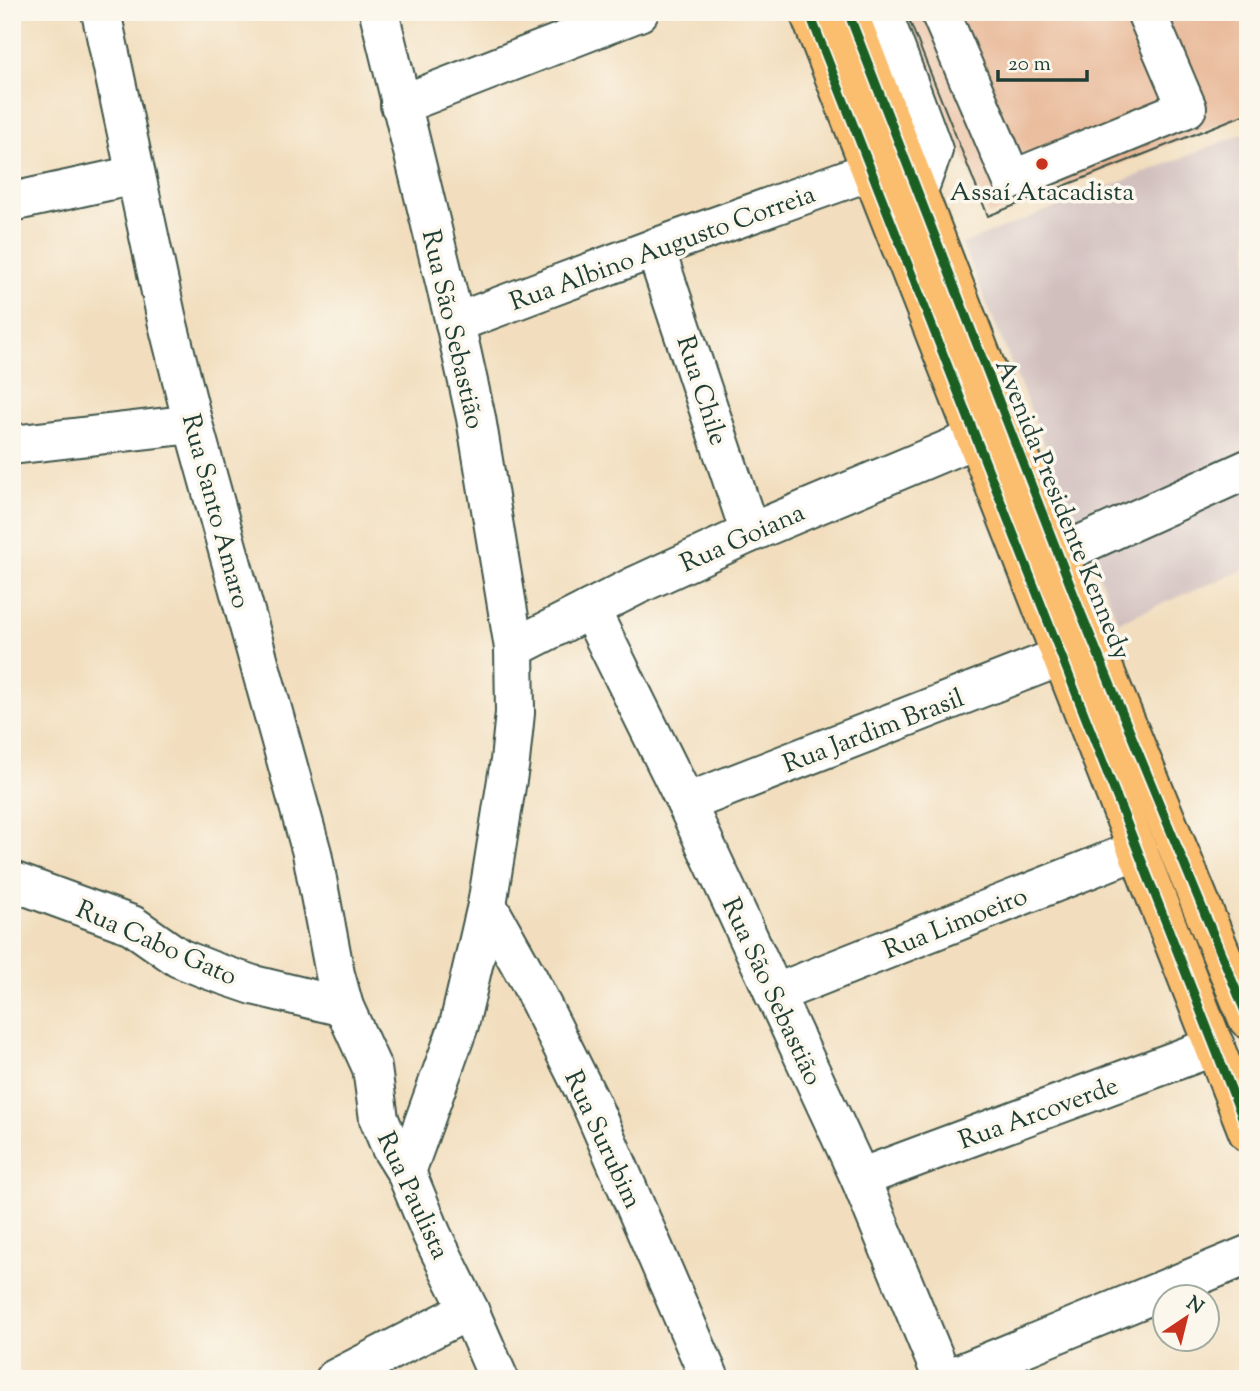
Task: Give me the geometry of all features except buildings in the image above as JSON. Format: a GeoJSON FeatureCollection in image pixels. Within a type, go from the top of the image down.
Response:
{"type":"FeatureCollection","features":[{"type":"Feature","properties":{"kind":"main road","name":"Avenida Presidente Kennedy"},"geometry":{"type":"LineString","coordinates":[[809,12],[1248,1132]]}},
{"type":"Feature","properties":{"kind":"main road","name":"Avenida Presidente Kennedy"},"geometry":{"type":"LineString","coordinates":[[848,12],[1058,555],[1248,1019]]}},
{"type":"Feature","properties":{"kind":"street","name":"Rua Santo Amaro"},"geometry":{"type":"LineString","coordinates":[[101,12],[192,424],[312,853],[344,1007]]}},
{"type":"Feature","properties":{"kind":"street","name":"Rua São Sebastião"},"geometry":{"type":"LineString","coordinates":[[379,12],[476,418],[514,648]]}},
{"type":"Feature","properties":{"kind":"street"},"geometry":{"type":"LineString","coordinates":[[400,104],[639,12]]}},
{"type":"Feature","properties":{"kind":"street"},"geometry":{"type":"LineString","coordinates":[[882,12],[933,150],[918,191]]}},
{"type":"Feature","properties":{"kind":"street"},"geometry":{"type":"LineString","coordinates":[[940,12],[1012,180],[1187,108],[1146,12]]}},
{"type":"Feature","properties":{"kind":"street","name":"Rua Albino Augusto Correia"},"geometry":{"type":"LineString","coordinates":[[455,323],[870,171]]}},
{"type":"Feature","properties":{"kind":"street"},"geometry":{"type":"LineString","coordinates":[[12,202],[135,175]]}},
{"type":"Feature","properties":{"kind":"street","name":"Rua Chile"},"geometry":{"type":"LineString","coordinates":[[655,248],[750,533]]}},
{"type":"Feature","properties":{"kind":"street"},"geometry":{"type":"LineString","coordinates":[[12,445],[192,424]]}},
{"type":"Feature","properties":{"kind":"street","name":"Rua Goiana"},"geometry":{"type":"LineString","coordinates":[[514,648],[750,533],[976,438]]}},
{"type":"Feature","properties":{"kind":"street"},"geometry":{"type":"LineString","coordinates":[[1058,555],[1248,469]]}},
{"type":"Feature","properties":{"kind":"street","name":"Rua São Sebastião"},"geometry":{"type":"LineString","coordinates":[[590,609],[686,803],[860,1178],[945,1379]]}},
{"type":"Feature","properties":{"kind":"street"},"geometry":{"type":"LineString","coordinates":[[406,1172],[459,1025],[487,905],[510,761],[515,713],[514,648]]}},
{"type":"Feature","properties":{"kind":"street","name":"Rua Jardim Brasil"},"geometry":{"type":"LineString","coordinates":[[686,803],[1060,657]]}},
{"type":"Feature","properties":{"kind":"street","name":"Rua Limoeiro"},"geometry":{"type":"LineString","coordinates":[[774,994],[1137,850]]}},
{"type":"Feature","properties":{"kind":"street","name":"Rua Cabo Gato"},"geometry":{"type":"LineString","coordinates":[[12,881],[132,925],[179,958],[212,971],[253,985],[344,1007]]}},
{"type":"Feature","properties":{"kind":"street","name":"Rua Surubim"},"geometry":{"type":"LineString","coordinates":[[487,905],[592,1106],[710,1379]]}},
{"type":"Feature","properties":{"kind":"street","name":"Rua Paulista"},"geometry":{"type":"LineString","coordinates":[[344,1007],[372,1068],[379,1119],[391,1148],[406,1172],[432,1235],[499,1379]]}},
{"type":"Feature","properties":{"kind":"street","name":"Rua Arcoverde"},"geometry":{"type":"LineString","coordinates":[[860,1178],[1215,1046]]}},
{"type":"Feature","properties":{"kind":"street"},"geometry":{"type":"LineString","coordinates":[[945,1379],[1248,1255]]}},
{"type":"Feature","properties":{"kind":"street"},"geometry":{"type":"LineString","coordinates":[[335,1379],[469,1310]]}},
{"type":"Feature","properties":{"kind":"shaded area"},"geometry":{"type":"Polygon","coordinates":[[[1248,132],[1248,568],[1118,622],[962,244],[1248,132]]]}},
{"type":"Feature","properties":{"kind":"cycle path"},"geometry":{"type":"LineString","coordinates":[[809,12],[1248,1132]]}},
{"type":"Feature","properties":{"kind":"cycle path"},"geometry":{"type":"LineString","coordinates":[[848,12],[1081,613],[1248,1019]]}},
{"type":"Feature","properties":{"kind":"place","name":"Assaí Atacadista"},"geometry":{"type":"Point","coordinates":[1042,164]}}]}
